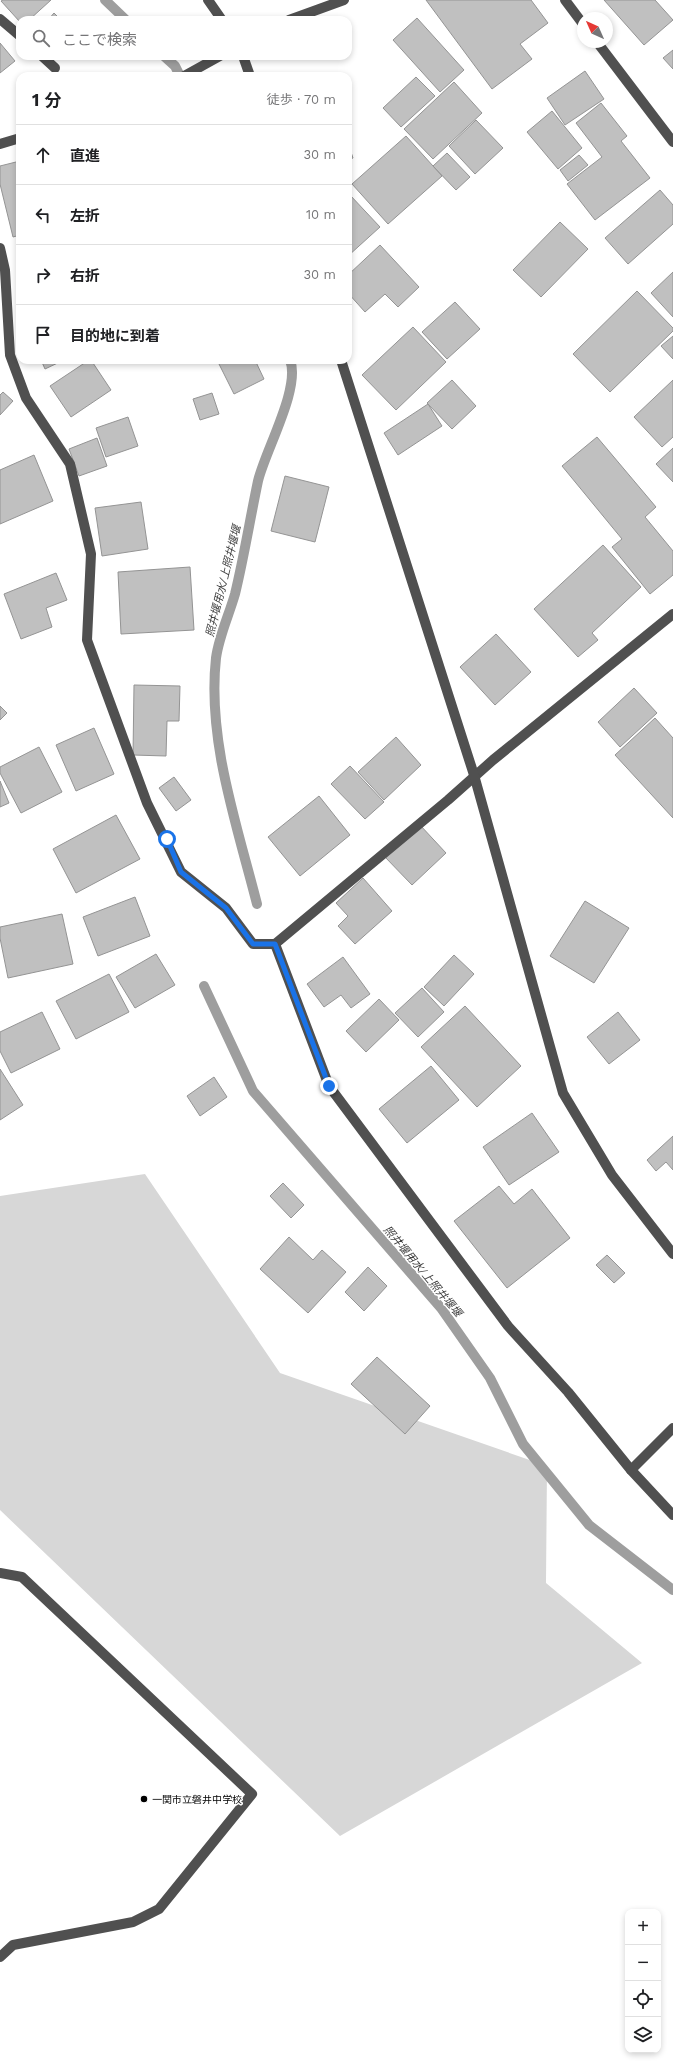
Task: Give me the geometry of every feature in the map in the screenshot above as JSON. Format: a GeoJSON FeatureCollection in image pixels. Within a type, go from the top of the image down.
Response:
{"type":"FeatureCollection","features":[{"type":"Feature","properties":{"kind":"street"},"geometry":{"type":"LineString","coordinates":[[208,0],[219,16]]}},
{"type":"Feature","properties":{"kind":"street"},"geometry":{"type":"LineString","coordinates":[[300,16],[344,0]]}},
{"type":"Feature","properties":{"kind":"street"},"geometry":{"type":"LineString","coordinates":[[565,0],[577,16]]}},
{"type":"Feature","properties":{"kind":"street"},"geometry":{"type":"LineString","coordinates":[[0,19],[16,33]]}},
{"type":"Feature","properties":{"kind":"street"},"geometry":{"type":"LineString","coordinates":[[602,48],[673,142]]}},
{"type":"Feature","properties":{"kind":"street"},"geometry":{"type":"LineString","coordinates":[[46,60],[55,68]]}},
{"type":"Feature","properties":{"kind":"street"},"geometry":{"type":"LineString","coordinates":[[191,72],[213,60]]}},
{"type":"Feature","properties":{"kind":"street"},"geometry":{"type":"LineString","coordinates":[[244,60],[249,72]]}},
{"type":"Feature","properties":{"kind":"street"},"geometry":{"type":"LineString","coordinates":[[0,144],[16,139]]}},
{"type":"Feature","properties":{"kind":"street"},"geometry":{"type":"LineString","coordinates":[[0,248],[5,270],[10,355],[26,398],[70,464],[91,554],[86,640],[147,803],[181,872],[226,908],[253,944],[275,944],[448,800],[474,775],[673,614]]}},
{"type":"Feature","properties":{"kind":"street"},"geometry":{"type":"LineString","coordinates":[[342,364],[474,775],[563,1093],[612,1175],[673,1254]]}},
{"type":"Feature","properties":{"kind":"street"},"geometry":{"type":"LineString","coordinates":[[275,944],[329,1086],[508,1326],[568,1392],[630,1470],[673,1515]]}},
{"type":"Feature","properties":{"kind":"street"},"geometry":{"type":"LineString","coordinates":[[630,1470],[673,1428]]}},
{"type":"Feature","properties":{"kind":"street"},"geometry":{"type":"LineString","coordinates":[[0,1573],[22,1577],[252,1794],[159,1909],[132,1922],[13,1945],[0,1957]]}},
{"type":"Feature","properties":{"kind":"shaded area"},"geometry":{"type":"Polygon","coordinates":[[[145,1174],[280,1373],[547,1466],[546,1583],[642,1663],[340,1836],[0,1510],[0,1196],[145,1174]]]}},
{"type":"Feature","properties":{"kind":"building"},"geometry":{"type":"Polygon","coordinates":[[[51,0],[33,16],[16,16],[16,18],[1,1],[51,0]]]}},
{"type":"Feature","properties":{"kind":"building"},"geometry":{"type":"Polygon","coordinates":[[[426,0],[531,0],[548,23],[520,44],[532,59],[492,89],[426,0]]]}},
{"type":"Feature","properties":{"kind":"building"},"geometry":{"type":"Polygon","coordinates":[[[604,0],[655,0],[673,20],[644,45],[604,0]]]}},
{"type":"Feature","properties":{"kind":"building"},"geometry":{"type":"Polygon","coordinates":[[[417,18],[464,70],[440,92],[393,40],[417,18]]]}},
{"type":"Feature","properties":{"kind":"building"},"geometry":{"type":"Polygon","coordinates":[[[0,43],[15,61],[0,73],[0,43]]]}},
{"type":"Feature","properties":{"kind":"building"},"geometry":{"type":"Polygon","coordinates":[[[673,50],[673,69],[663,58],[673,50]]]}},
{"type":"Feature","properties":{"kind":"building"},"geometry":{"type":"Polygon","coordinates":[[[585,71],[604,99],[565,125],[547,98],[585,71]]]}},
{"type":"Feature","properties":{"kind":"building"},"geometry":{"type":"Polygon","coordinates":[[[416,77],[435,96],[401,127],[383,108],[416,77]]]}},
{"type":"Feature","properties":{"kind":"building"},"geometry":{"type":"Polygon","coordinates":[[[454,82],[482,113],[433,159],[404,129],[454,82]]]}},
{"type":"Feature","properties":{"kind":"building"},"geometry":{"type":"Polygon","coordinates":[[[601,103],[627,136],[621,141],[650,178],[595,220],[567,184],[602,157],[576,123],[601,103]]]}},
{"type":"Feature","properties":{"kind":"building"},"geometry":{"type":"Polygon","coordinates":[[[552,111],[582,148],[558,169],[527,132],[552,111]]]}},
{"type":"Feature","properties":{"kind":"building"},"geometry":{"type":"Polygon","coordinates":[[[476,120],[503,148],[475,174],[449,146],[476,120]]]}},
{"type":"Feature","properties":{"kind":"building"},"geometry":{"type":"Polygon","coordinates":[[[406,136],[442,176],[388,224],[352,184],[406,136]]]}},
{"type":"Feature","properties":{"kind":"building"},"geometry":{"type":"Polygon","coordinates":[[[447,153],[470,177],[456,190],[433,166],[447,153]]]}},
{"type":"Feature","properties":{"kind":"building"},"geometry":{"type":"Polygon","coordinates":[[[579,155],[588,165],[568,181],[560,170],[579,155]]]}},
{"type":"Feature","properties":{"kind":"building"},"geometry":{"type":"Polygon","coordinates":[[[16,162],[16,236],[13,237],[0,184],[0,166],[16,162]]]}},
{"type":"Feature","properties":{"kind":"building"},"geometry":{"type":"Polygon","coordinates":[[[660,190],[673,205],[673,224],[628,264],[605,238],[660,190]]]}},
{"type":"Feature","properties":{"kind":"building"},"geometry":{"type":"Polygon","coordinates":[[[352,197],[380,227],[352,252],[352,197]]]}},
{"type":"Feature","properties":{"kind":"building"},"geometry":{"type":"Polygon","coordinates":[[[560,222],[588,249],[541,297],[513,270],[560,222]]]}},
{"type":"Feature","properties":{"kind":"building"},"geometry":{"type":"Polygon","coordinates":[[[380,245],[419,287],[398,307],[385,294],[365,312],[352,297],[352,271],[380,245]]]}},
{"type":"Feature","properties":{"kind":"building"},"geometry":{"type":"Polygon","coordinates":[[[673,272],[673,317],[651,293],[673,272]]]}},
{"type":"Feature","properties":{"kind":"building"},"geometry":{"type":"Polygon","coordinates":[[[637,291],[673,328],[673,331],[610,392],[573,354],[637,291]]]}},
{"type":"Feature","properties":{"kind":"building"},"geometry":{"type":"Polygon","coordinates":[[[455,302],[480,329],[447,359],[422,332],[455,302]]]}},
{"type":"Feature","properties":{"kind":"building"},"geometry":{"type":"Polygon","coordinates":[[[413,327],[446,362],[396,410],[362,375],[413,327]]]}},
{"type":"Feature","properties":{"kind":"building"},"geometry":{"type":"Polygon","coordinates":[[[673,336],[673,359],[661,346],[673,336]]]}},
{"type":"Feature","properties":{"kind":"building"},"geometry":{"type":"Polygon","coordinates":[[[43,364],[56,364],[45,369],[43,364]]]}},
{"type":"Feature","properties":{"kind":"building"},"geometry":{"type":"Polygon","coordinates":[[[83,364],[94,364],[111,390],[71,417],[50,386],[83,364]]]}},
{"type":"Feature","properties":{"kind":"building"},"geometry":{"type":"Polygon","coordinates":[[[219,364],[257,364],[264,379],[234,394],[219,364]]]}},
{"type":"Feature","properties":{"kind":"building"},"geometry":{"type":"Polygon","coordinates":[[[452,380],[476,406],[452,429],[427,403],[452,380]]]}},
{"type":"Feature","properties":{"kind":"building"},"geometry":{"type":"Polygon","coordinates":[[[673,380],[673,437],[662,447],[634,417],[673,380]]]}},
{"type":"Feature","properties":{"kind":"building"},"geometry":{"type":"Polygon","coordinates":[[[3,392],[13,401],[0,415],[0,395],[3,392]]]}},
{"type":"Feature","properties":{"kind":"building"},"geometry":{"type":"Polygon","coordinates":[[[212,393],[219,414],[200,420],[193,399],[212,393]]]}},
{"type":"Feature","properties":{"kind":"building"},"geometry":{"type":"Polygon","coordinates":[[[428,404],[442,426],[398,455],[384,433],[428,404]]]}},
{"type":"Feature","properties":{"kind":"building"},"geometry":{"type":"Polygon","coordinates":[[[128,417],[138,446],[106,457],[96,428],[128,417]]]}},
{"type":"Feature","properties":{"kind":"building"},"geometry":{"type":"Polygon","coordinates":[[[597,437],[656,507],[645,517],[673,551],[673,575],[650,594],[612,547],[622,539],[562,466],[597,437]]]}},
{"type":"Feature","properties":{"kind":"building"},"geometry":{"type":"Polygon","coordinates":[[[97,438],[107,466],[79,476],[69,449],[97,438]]]}},
{"type":"Feature","properties":{"kind":"building"},"geometry":{"type":"Polygon","coordinates":[[[673,448],[673,482],[656,464],[673,448]]]}},
{"type":"Feature","properties":{"kind":"building"},"geometry":{"type":"Polygon","coordinates":[[[34,455],[53,501],[0,524],[0,470],[34,455]]]}},
{"type":"Feature","properties":{"kind":"building"},"geometry":{"type":"Polygon","coordinates":[[[285,476],[329,487],[315,542],[271,531],[285,476]]]}},
{"type":"Feature","properties":{"kind":"building"},"geometry":{"type":"Polygon","coordinates":[[[141,502],[148,549],[102,556],[95,508],[141,502]]]}},
{"type":"Feature","properties":{"kind":"building"},"geometry":{"type":"Polygon","coordinates":[[[603,545],[641,587],[592,633],[598,640],[578,657],[534,609],[603,545]]]}},
{"type":"Feature","properties":{"kind":"building"},"geometry":{"type":"Polygon","coordinates":[[[190,567],[194,630],[121,634],[118,572],[190,567]]]}},
{"type":"Feature","properties":{"kind":"building"},"geometry":{"type":"Polygon","coordinates":[[[56,573],[67,600],[46,608],[52,627],[21,639],[4,594],[56,573]]]}},
{"type":"Feature","properties":{"kind":"building"},"geometry":{"type":"Polygon","coordinates":[[[496,634],[531,672],[495,705],[460,667],[496,634]]]}},
{"type":"Feature","properties":{"kind":"building"},"geometry":{"type":"Polygon","coordinates":[[[134,685],[180,686],[179,721],[167,721],[166,756],[133,755],[134,685]]]}},
{"type":"Feature","properties":{"kind":"building"},"geometry":{"type":"Polygon","coordinates":[[[634,688],[657,713],[620,747],[598,722],[634,688]]]}},
{"type":"Feature","properties":{"kind":"building"},"geometry":{"type":"Polygon","coordinates":[[[0,706],[7,713],[0,720],[0,706]]]}},
{"type":"Feature","properties":{"kind":"building"},"geometry":{"type":"Polygon","coordinates":[[[655,718],[673,738],[673,818],[615,755],[655,718]]]}},
{"type":"Feature","properties":{"kind":"building"},"geometry":{"type":"Polygon","coordinates":[[[94,728],[114,774],[76,791],[56,745],[94,728]]]}},
{"type":"Feature","properties":{"kind":"building"},"geometry":{"type":"Polygon","coordinates":[[[396,737],[421,765],[384,800],[358,772],[396,737]]]}},
{"type":"Feature","properties":{"kind":"building"},"geometry":{"type":"Polygon","coordinates":[[[39,747],[62,792],[21,813],[0,773],[0,767],[39,747]]]}},
{"type":"Feature","properties":{"kind":"building"},"geometry":{"type":"Polygon","coordinates":[[[350,766],[384,802],[365,819],[331,784],[350,766]]]}},
{"type":"Feature","properties":{"kind":"building"},"geometry":{"type":"Polygon","coordinates":[[[174,777],[191,800],[176,811],[159,788],[174,777]]]}},
{"type":"Feature","properties":{"kind":"building"},"geometry":{"type":"Polygon","coordinates":[[[0,781],[9,803],[0,807],[0,781]]]}},
{"type":"Feature","properties":{"kind":"building"},"geometry":{"type":"Polygon","coordinates":[[[319,796],[350,835],[300,876],[268,837],[319,796]]]}},
{"type":"Feature","properties":{"kind":"building"},"geometry":{"type":"Polygon","coordinates":[[[116,815],[140,859],[76,893],[53,849],[116,815]]]}},
{"type":"Feature","properties":{"kind":"building"},"geometry":{"type":"Polygon","coordinates":[[[420,825],[446,853],[412,885],[385,857],[420,825]]]}},
{"type":"Feature","properties":{"kind":"building"},"geometry":{"type":"Polygon","coordinates":[[[363,878],[392,911],[355,944],[338,926],[348,916],[336,903],[363,878]]]}},
{"type":"Feature","properties":{"kind":"building"},"geometry":{"type":"Polygon","coordinates":[[[135,897],[150,936],[98,956],[83,917],[135,897]]]}},
{"type":"Feature","properties":{"kind":"building"},"geometry":{"type":"Polygon","coordinates":[[[585,901],[629,928],[594,983],[550,956],[585,901]]]}},
{"type":"Feature","properties":{"kind":"building"},"geometry":{"type":"Polygon","coordinates":[[[62,914],[73,964],[8,978],[0,938],[0,927],[62,914]]]}},
{"type":"Feature","properties":{"kind":"building"},"geometry":{"type":"Polygon","coordinates":[[[156,954],[175,985],[135,1008],[116,977],[156,954]]]}},
{"type":"Feature","properties":{"kind":"building"},"geometry":{"type":"Polygon","coordinates":[[[454,955],[474,974],[444,1006],[424,987],[454,955]]]}},
{"type":"Feature","properties":{"kind":"building"},"geometry":{"type":"Polygon","coordinates":[[[343,957],[370,994],[351,1008],[341,995],[324,1007],[307,984],[343,957]]]}},
{"type":"Feature","properties":{"kind":"building"},"geometry":{"type":"Polygon","coordinates":[[[109,974],[129,1012],[76,1039],[56,1001],[109,974]]]}},
{"type":"Feature","properties":{"kind":"building"},"geometry":{"type":"Polygon","coordinates":[[[422,988],[444,1012],[418,1037],[395,1013],[422,988]]]}},
{"type":"Feature","properties":{"kind":"building"},"geometry":{"type":"Polygon","coordinates":[[[379,999],[399,1020],[366,1052],[346,1031],[379,999]]]}},
{"type":"Feature","properties":{"kind":"building"},"geometry":{"type":"Polygon","coordinates":[[[465,1006],[521,1066],[477,1107],[421,1047],[465,1006]]]}},
{"type":"Feature","properties":{"kind":"building"},"geometry":{"type":"Polygon","coordinates":[[[42,1012],[60,1049],[11,1073],[0,1051],[0,1032],[42,1012]]]}},
{"type":"Feature","properties":{"kind":"building"},"geometry":{"type":"Polygon","coordinates":[[[618,1012],[640,1040],[609,1064],[587,1037],[618,1012]]]}},
{"type":"Feature","properties":{"kind":"building"},"geometry":{"type":"Polygon","coordinates":[[[431,1066],[459,1100],[407,1143],[379,1109],[431,1066]]]}},
{"type":"Feature","properties":{"kind":"building"},"geometry":{"type":"Polygon","coordinates":[[[0,1069],[23,1105],[0,1120],[0,1069]]]}},
{"type":"Feature","properties":{"kind":"building"},"geometry":{"type":"Polygon","coordinates":[[[214,1077],[227,1097],[200,1116],[187,1096],[214,1077]]]}},
{"type":"Feature","properties":{"kind":"building"},"geometry":{"type":"Polygon","coordinates":[[[532,1113],[559,1152],[509,1185],[483,1147],[532,1113]]]}},
{"type":"Feature","properties":{"kind":"building"},"geometry":{"type":"Polygon","coordinates":[[[673,1136],[673,1170],[666,1162],[656,1171],[647,1160],[673,1136]]]}},
{"type":"Feature","properties":{"kind":"building"},"geometry":{"type":"Polygon","coordinates":[[[283,1183],[304,1205],[291,1218],[270,1196],[283,1183]]]}},
{"type":"Feature","properties":{"kind":"building"},"geometry":{"type":"Polygon","coordinates":[[[499,1186],[514,1204],[532,1189],[570,1238],[507,1288],[454,1221],[499,1186]]]}},
{"type":"Feature","properties":{"kind":"building"},"geometry":{"type":"Polygon","coordinates":[[[289,1237],[313,1260],[322,1250],[346,1272],[308,1313],[260,1269],[289,1237]]]}},
{"type":"Feature","properties":{"kind":"building"},"geometry":{"type":"Polygon","coordinates":[[[607,1255],[625,1273],[614,1283],[596,1265],[607,1255]]]}},
{"type":"Feature","properties":{"kind":"building"},"geometry":{"type":"Polygon","coordinates":[[[368,1267],[387,1286],[364,1311],[345,1292],[368,1267]]]}},
{"type":"Feature","properties":{"kind":"building"},"geometry":{"type":"Polygon","coordinates":[[[377,1357],[430,1406],[405,1434],[351,1384],[377,1357]]]}},
{"type":"Feature","properties":{"kind":"waterway","name":"照井堰用水/上照井堰堰"},"geometry":{"type":"LineString","coordinates":[[105,0],[122,16]]}},
{"type":"Feature","properties":{"kind":"waterway","name":"照井堰用水/上照井堰堰"},"geometry":{"type":"LineString","coordinates":[[168,60],[175,66],[178,72]]}},
{"type":"Feature","properties":{"kind":"waterway","name":"照井堰用水/上照井堰堰"},"geometry":{"type":"LineString","coordinates":[[257,904],[226,782],[220,751],[214,689],[217,650],[235,594],[258,481],[287,403],[291,386],[292,372],[291,364]]}},
{"type":"Feature","properties":{"kind":"waterway","name":"照井堰用水/上照井堰堰"},"geometry":{"type":"LineString","coordinates":[[204,986],[253,1091],[441,1308],[490,1378],[523,1444],[589,1525],[673,1590]]}},
{"type":"Feature","properties":{"kind":"place","name":"一関市立磐井中学校"},"geometry":{"type":"Point","coordinates":[144,1799]}},
{"type":"Feature","properties":{"kind":"route"},"geometry":{"type":"LineString","coordinates":[[167,839],[181,872],[226,908],[253,944],[275,944],[329,1086]]}}]}
